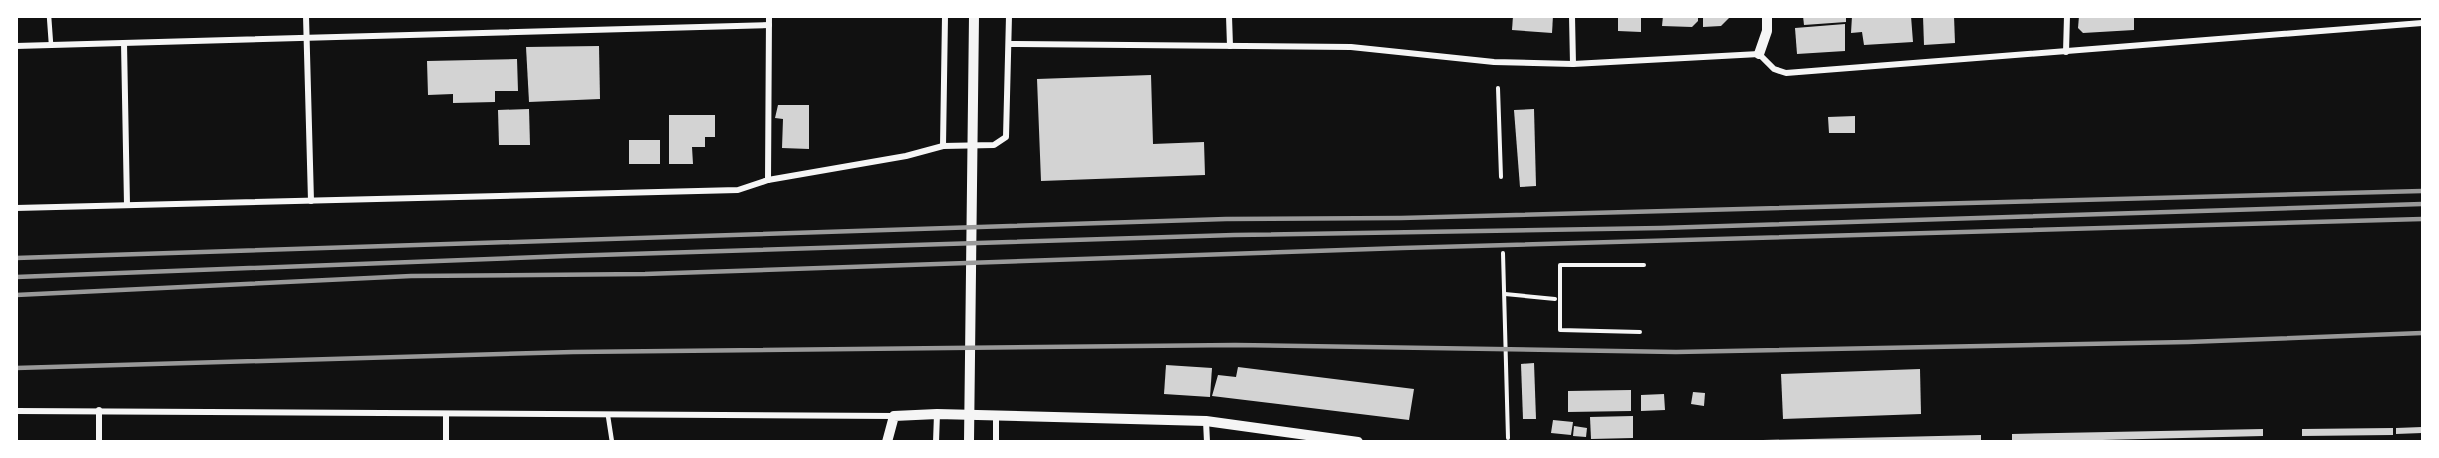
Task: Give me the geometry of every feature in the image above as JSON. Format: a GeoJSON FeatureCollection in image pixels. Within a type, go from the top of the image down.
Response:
{"type":"FeatureCollection","features":[{"type":"Feature","properties":{"kind":"street"},"geometry":{"type":"LineString","coordinates":[[306,16],[311,201]]}},
{"type":"Feature","properties":{"kind":"street"},"geometry":{"type":"LineString","coordinates":[[768,180],[769,16]]}},
{"type":"Feature","properties":{"kind":"street"},"geometry":{"type":"LineString","coordinates":[[943,146],[945,16]]}},
{"type":"Feature","properties":{"kind":"street"},"geometry":{"type":"LineString","coordinates":[[969,441],[974,16]]}},
{"type":"Feature","properties":{"kind":"street"},"geometry":{"type":"LineString","coordinates":[[16,208],[738,190],[768,180],[906,156],[943,146],[994,145],[1006,137],[1009,16]]}},
{"type":"Feature","properties":{"kind":"street"},"geometry":{"type":"LineString","coordinates":[[1229,16],[1230,46]]}},
{"type":"Feature","properties":{"kind":"street"},"geometry":{"type":"LineString","coordinates":[[1572,16],[1573,63]]}},
{"type":"Feature","properties":{"kind":"street"},"geometry":{"type":"LineString","coordinates":[[1759,54],[1767,31],[1767,16]]}},
{"type":"Feature","properties":{"kind":"street"},"geometry":{"type":"LineString","coordinates":[[2066,52],[2067,16]]}},
{"type":"Feature","properties":{"kind":"street"},"geometry":{"type":"LineString","coordinates":[[1009,44],[1351,47],[1494,62],[1573,63],[1759,54],[1774,69],[1786,73],[2422,23]]}},
{"type":"Feature","properties":{"kind":"street"},"geometry":{"type":"LineString","coordinates":[[16,46],[769,25]]}},
{"type":"Feature","properties":{"kind":"street"},"geometry":{"type":"LineString","coordinates":[[124,43],[127,205]]}},
{"type":"Feature","properties":{"kind":"street"},"geometry":{"type":"LineString","coordinates":[[99,410],[99,441]]}},
{"type":"Feature","properties":{"kind":"street"},"geometry":{"type":"LineString","coordinates":[[16,411],[608,416],[937,414],[1206,421],[1358,441]]}},
{"type":"Feature","properties":{"kind":"street"},"geometry":{"type":"LineString","coordinates":[[446,414],[446,441]]}},
{"type":"Feature","properties":{"kind":"street"},"geometry":{"type":"LineString","coordinates":[[936,441],[937,414]]}},
{"type":"Feature","properties":{"kind":"street"},"geometry":{"type":"LineString","coordinates":[[887,441],[894,416]]}},
{"type":"Feature","properties":{"kind":"street"},"geometry":{"type":"LineString","coordinates":[[996,416],[996,441]]}},
{"type":"Feature","properties":{"kind":"street"},"geometry":{"type":"LineString","coordinates":[[1206,421],[1207,441]]}},
{"type":"Feature","properties":{"kind":"lane"},"geometry":{"type":"LineString","coordinates":[[49,16],[51,44]]}},
{"type":"Feature","properties":{"kind":"lane"},"geometry":{"type":"LineString","coordinates":[[608,416],[612,441]]}},
{"type":"Feature","properties":{"kind":"path"},"geometry":{"type":"LineString","coordinates":[[1498,88],[1501,177]]}},
{"type":"Feature","properties":{"kind":"path"},"geometry":{"type":"LineString","coordinates":[[1503,253],[1508,438]]}},
{"type":"Feature","properties":{"kind":"path"},"geometry":{"type":"LineString","coordinates":[[1640,332],[1560,330],[1560,265],[1644,265]]}},
{"type":"Feature","properties":{"kind":"path"},"geometry":{"type":"LineString","coordinates":[[1505,294],[1555,299]]}},
{"type":"Feature","properties":{"kind":"building"},"geometry":{"type":"Polygon","coordinates":[[[1513,16],[1553,16],[1552,33],[1512,30],[1513,16]]]}},
{"type":"Feature","properties":{"kind":"building"},"geometry":{"type":"Polygon","coordinates":[[[1618,16],[1641,16],[1641,32],[1618,31],[1618,16]]]}},
{"type":"Feature","properties":{"kind":"building"},"geometry":{"type":"Polygon","coordinates":[[[1663,16],[1698,16],[1698,21],[1692,27],[1662,26],[1663,16]]]}},
{"type":"Feature","properties":{"kind":"building"},"geometry":{"type":"Polygon","coordinates":[[[1703,16],[1731,16],[1721,26],[1703,27],[1703,16]]]}},
{"type":"Feature","properties":{"kind":"building"},"geometry":{"type":"Polygon","coordinates":[[[1803,16],[1846,16],[1846,22],[1804,25],[1803,16]]]}},
{"type":"Feature","properties":{"kind":"building"},"geometry":{"type":"Polygon","coordinates":[[[1852,16],[1911,16],[1913,42],[1864,45],[1862,32],[1851,33],[1852,16]]]}},
{"type":"Feature","properties":{"kind":"building"},"geometry":{"type":"Polygon","coordinates":[[[1923,16],[1954,16],[1955,43],[1924,45],[1923,16]]]}},
{"type":"Feature","properties":{"kind":"building"},"geometry":{"type":"Polygon","coordinates":[[[2079,16],[2134,16],[2134,30],[2083,33],[2078,28],[2079,16]]]}},
{"type":"Feature","properties":{"kind":"building"},"geometry":{"type":"Polygon","coordinates":[[[1845,24],[1845,51],[1797,54],[1795,28],[1845,24]]]}},
{"type":"Feature","properties":{"kind":"building"},"geometry":{"type":"Polygon","coordinates":[[[599,46],[600,99],[529,102],[526,47],[599,46]]]}},
{"type":"Feature","properties":{"kind":"building"},"geometry":{"type":"Polygon","coordinates":[[[517,59],[518,91],[495,91],[495,102],[453,103],[453,94],[428,95],[427,61],[517,59]]]}},
{"type":"Feature","properties":{"kind":"building"},"geometry":{"type":"Polygon","coordinates":[[[1151,75],[1153,144],[1204,142],[1205,175],[1041,181],[1037,79],[1151,75]]]}},
{"type":"Feature","properties":{"kind":"building"},"geometry":{"type":"Polygon","coordinates":[[[778,105],[809,105],[809,149],[782,148],[783,119],[775,118],[778,105]]]}},
{"type":"Feature","properties":{"kind":"building"},"geometry":{"type":"Polygon","coordinates":[[[529,109],[530,145],[499,145],[498,110],[529,109]]]}},
{"type":"Feature","properties":{"kind":"building"},"geometry":{"type":"Polygon","coordinates":[[[1534,109],[1536,186],[1520,187],[1514,110],[1534,109]]]}},
{"type":"Feature","properties":{"kind":"building"},"geometry":{"type":"Polygon","coordinates":[[[669,115],[715,115],[715,137],[705,137],[705,147],[692,147],[693,164],[669,164],[669,115]]]}},
{"type":"Feature","properties":{"kind":"building"},"geometry":{"type":"Polygon","coordinates":[[[1855,116],[1855,133],[1829,133],[1828,117],[1855,116]]]}},
{"type":"Feature","properties":{"kind":"building"},"geometry":{"type":"Polygon","coordinates":[[[629,140],[660,140],[660,164],[629,164],[629,140]]]}},
{"type":"Feature","properties":{"kind":"building"},"geometry":{"type":"Polygon","coordinates":[[[1534,363],[1536,419],[1523,419],[1521,364],[1534,363]]]}},
{"type":"Feature","properties":{"kind":"building"},"geometry":{"type":"Polygon","coordinates":[[[1166,365],[1212,368],[1210,397],[1164,394],[1166,365]]]}},
{"type":"Feature","properties":{"kind":"building"},"geometry":{"type":"Polygon","coordinates":[[[1238,367],[1414,389],[1409,420],[1212,396],[1218,375],[1236,377],[1238,367]]]}},
{"type":"Feature","properties":{"kind":"building"},"geometry":{"type":"Polygon","coordinates":[[[1920,369],[1921,414],[1783,419],[1781,374],[1920,369]]]}},
{"type":"Feature","properties":{"kind":"building"},"geometry":{"type":"Polygon","coordinates":[[[1631,390],[1631,411],[1568,412],[1568,391],[1631,390]]]}},
{"type":"Feature","properties":{"kind":"building"},"geometry":{"type":"Polygon","coordinates":[[[1693,392],[1705,393],[1704,406],[1691,404],[1693,392]]]}},
{"type":"Feature","properties":{"kind":"building"},"geometry":{"type":"Polygon","coordinates":[[[1664,394],[1665,410],[1641,411],[1641,395],[1664,394]]]}},
{"type":"Feature","properties":{"kind":"building"},"geometry":{"type":"Polygon","coordinates":[[[1633,416],[1633,438],[1591,439],[1590,417],[1633,416]]]}},
{"type":"Feature","properties":{"kind":"building"},"geometry":{"type":"Polygon","coordinates":[[[1553,420],[1573,422],[1571,435],[1551,433],[1553,420]]]}},
{"type":"Feature","properties":{"kind":"building"},"geometry":{"type":"Polygon","coordinates":[[[1574,426],[1587,428],[1586,437],[1573,436],[1574,426]]]}},
{"type":"Feature","properties":{"kind":"building"},"geometry":{"type":"Polygon","coordinates":[[[2422,427],[2422,433],[2396,434],[2396,428],[2422,427]]]}},
{"type":"Feature","properties":{"kind":"building"},"geometry":{"type":"Polygon","coordinates":[[[2393,428],[2393,435],[2302,436],[2302,429],[2393,428]]]}},
{"type":"Feature","properties":{"kind":"building"},"geometry":{"type":"Polygon","coordinates":[[[2263,429],[2263,436],[2012,442],[2012,434],[2263,429]]]}},
{"type":"Feature","properties":{"kind":"building"},"geometry":{"type":"Polygon","coordinates":[[[1981,435],[1981,442],[1763,442],[1763,440],[1981,435]]]}},
{"type":"Feature","properties":{"kind":"railway"},"geometry":{"type":"LineString","coordinates":[[16,258],[1226,219],[1401,218],[2422,191]]}},
{"type":"Feature","properties":{"kind":"railway"},"geometry":{"type":"LineString","coordinates":[[16,277],[566,256],[1234,235],[1661,228],[2422,204]]}},
{"type":"Feature","properties":{"kind":"railway"},"geometry":{"type":"LineString","coordinates":[[16,295],[411,276],[645,274],[1402,248],[2422,219]]}},
{"type":"Feature","properties":{"kind":"railway"},"geometry":{"type":"LineString","coordinates":[[16,368],[573,352],[1235,345],[1676,352],[2188,342],[2422,333]]}}]}
